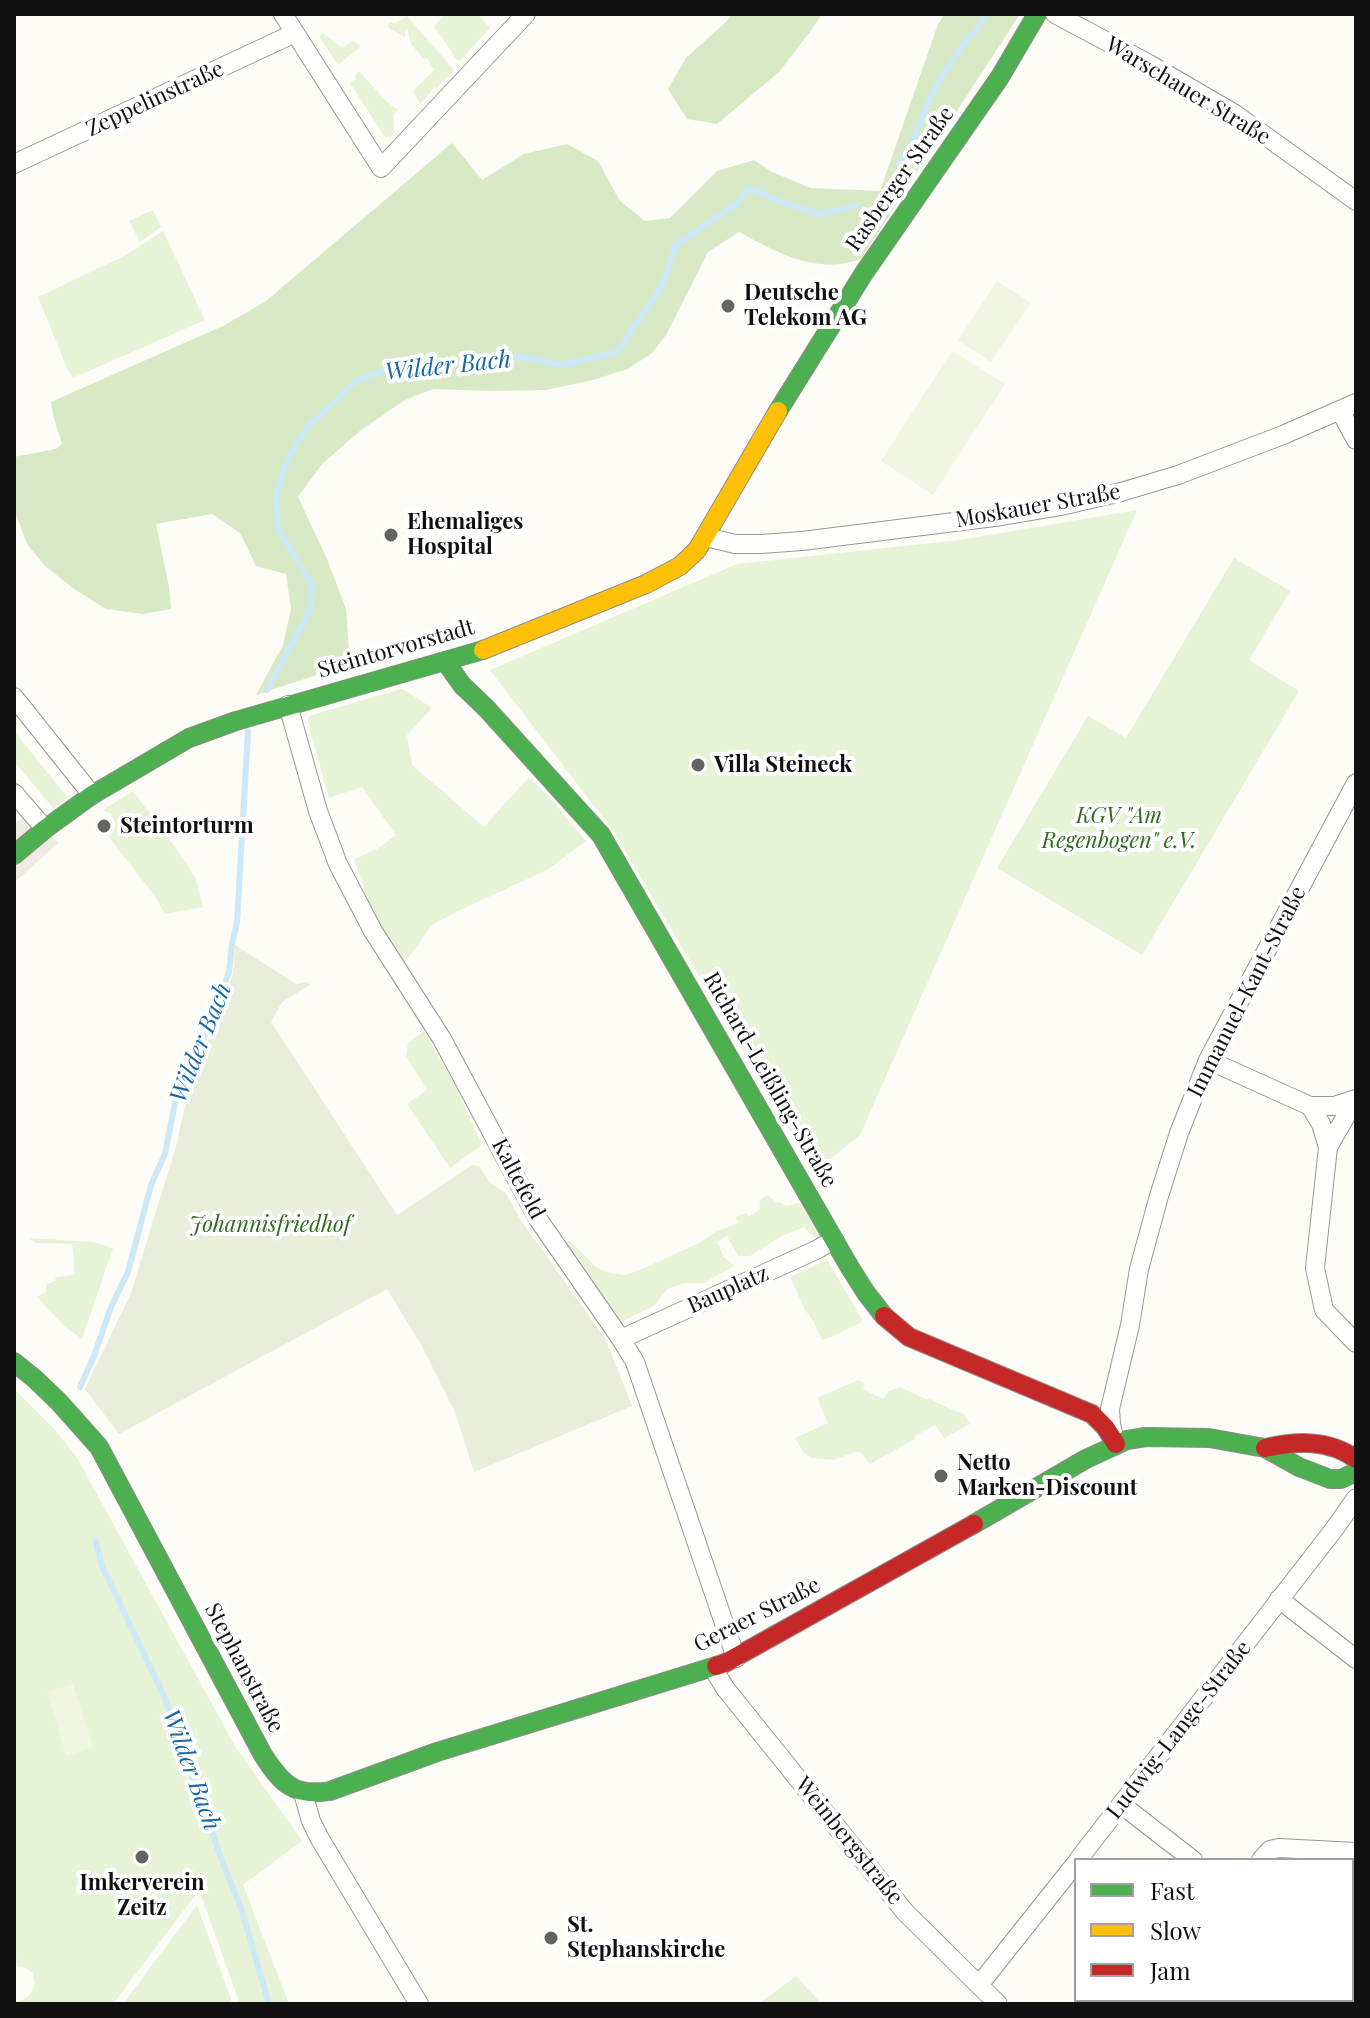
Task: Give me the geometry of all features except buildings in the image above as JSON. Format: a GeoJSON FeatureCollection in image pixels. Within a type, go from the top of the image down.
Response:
{"type":"FeatureCollection","features":[{"type":"Feature","properties":{"kind":"street"},"geometry":{"type":"LineString","coordinates":[[283,14],[381,168],[526,14]]}},
{"type":"Feature","properties":{"kind":"street","name":"Rasberger Straße"},"geometry":{"type":"LineString","coordinates":[[706,537],[795,382],[864,273],[1000,77],[1037,14]]}},
{"type":"Feature","properties":{"kind":"street","name":"Warschauer Straße"},"geometry":{"type":"LineString","coordinates":[[1055,14],[1235,114],[1356,201]]}},
{"type":"Feature","properties":{"kind":"street","name":"Zeppelinstraße"},"geometry":{"type":"LineString","coordinates":[[14,164],[295,33]]}},
{"type":"Feature","properties":{"kind":"street"},"geometry":{"type":"LineString","coordinates":[[1348,407],[1356,440]]}},
{"type":"Feature","properties":{"kind":"street","name":"Moskauer Straße"},"geometry":{"type":"LineString","coordinates":[[706,537],[735,544],[802,541],[1061,506],[1178,475],[1348,407]]}},
{"type":"Feature","properties":{"kind":"street","name":"Steintorvorstadt"},"geometry":{"type":"LineString","coordinates":[[14,855],[92,795],[189,738],[236,721],[476,652],[554,623],[661,576],[688,560],[706,537]]}},
{"type":"Feature","properties":{"kind":"street","name":"Richard-Leißling-Straße"},"geometry":{"type":"LineString","coordinates":[[445,661],[462,685],[601,835],[868,1296],[899,1332],[1092,1414],[1116,1444]]}},
{"type":"Feature","properties":{"kind":"street"},"geometry":{"type":"LineString","coordinates":[[14,697],[92,795]]}},
{"type":"Feature","properties":{"kind":"street","name":"Kaltefeld"},"geometry":{"type":"LineString","coordinates":[[283,707],[338,864],[373,931],[442,1039],[538,1219],[635,1362],[736,1658]]}},
{"type":"Feature","properties":{"kind":"street","name":"Immanuel-Kant-Straße"},"geometry":{"type":"LineString","coordinates":[[1116,1444],[1110,1409],[1130,1325],[1139,1269],[1179,1133],[1208,1060],[1356,783]]}},
{"type":"Feature","properties":{"kind":"street"},"geometry":{"type":"LineString","coordinates":[[14,793],[45,829]]}},
{"type":"Feature","properties":{"kind":"street"},"geometry":{"type":"LineString","coordinates":[[1208,1060],[1310,1106],[1334,1106],[1356,1099]]}},
{"type":"Feature","properties":{"kind":"street"},"geometry":{"type":"LineString","coordinates":[[1328,1147],[1356,1099]]}},
{"type":"Feature","properties":{"kind":"street"},"geometry":{"type":"LineString","coordinates":[[1310,1106],[1321,1124],[1328,1147],[1315,1268],[1324,1310],[1356,1343]]}},
{"type":"Feature","properties":{"kind":"street","name":"Bauplatz"},"geometry":{"type":"LineString","coordinates":[[621,1339],[834,1240]]}},
{"type":"Feature","properties":{"kind":"street","name":"Stephanstraße"},"geometry":{"type":"LineString","coordinates":[[14,1362],[42,1386],[99,1447],[263,1755],[279,1779],[303,1793]]}},
{"type":"Feature","properties":{"kind":"street","name":"Geraer Straße"},"geometry":{"type":"LineString","coordinates":[[303,1793],[330,1791],[437,1752],[713,1668],[736,1658],[1116,1444],[1146,1437],[1171,1436],[1209,1438],[1265,1448]]}},
{"type":"Feature","properties":{"kind":"street"},"geometry":{"type":"LineString","coordinates":[[1265,1448],[1306,1443],[1341,1448],[1356,1459]]}},
{"type":"Feature","properties":{"kind":"street"},"geometry":{"type":"LineString","coordinates":[[1265,1448],[1289,1463],[1330,1479],[1341,1479],[1356,1472]]}},
{"type":"Feature","properties":{"kind":"street","name":"Ludwig-Lange-Straße"},"geometry":{"type":"LineString","coordinates":[[1079,1858],[1356,1498]]}},
{"type":"Feature","properties":{"kind":"street"},"geometry":{"type":"LineString","coordinates":[[1279,1599],[1356,1659]]}},
{"type":"Feature","properties":{"kind":"street","name":"Weinbergstraße"},"geometry":{"type":"LineString","coordinates":[[713,1668],[725,1688],[905,1912],[998,2004]]}},
{"type":"Feature","properties":{"kind":"street"},"geometry":{"type":"LineString","coordinates":[[303,1793],[320,1839],[419,2004]]}},
{"type":"Feature","properties":{"kind":"street"},"geometry":{"type":"LineString","coordinates":[[1122,1805],[1190,1858]]}},
{"type":"Feature","properties":{"kind":"street"},"geometry":{"type":"LineString","coordinates":[[1263,1858],[1274,1849],[1356,1852]]}},
{"type":"Feature","properties":{"kind":"street","name":"Ludwig-Lange-Straße"},"geometry":{"type":"LineString","coordinates":[[979,1985],[1074,1865]]}},
{"type":"Feature","properties":{"kind":"green space"},"geometry":{"type":"Polygon","coordinates":[[[446,14],[478,14],[490,28],[460,61],[434,26],[446,14]]]}},
{"type":"Feature","properties":{"kind":"green space"},"geometry":{"type":"Polygon","coordinates":[[[732,14],[822,14],[779,72],[717,124],[687,119],[668,89],[686,58],[732,14]]]}},
{"type":"Feature","properties":{"kind":"green space"},"geometry":{"type":"Polygon","coordinates":[[[945,14],[1020,14],[861,259],[845,263],[813,263],[783,254],[739,232],[708,252],[666,335],[652,353],[628,369],[546,390],[433,389],[405,400],[361,430],[322,464],[298,497],[346,609],[350,664],[256,695],[283,645],[291,609],[286,574],[256,566],[240,533],[212,514],[156,524],[171,609],[143,614],[106,609],[45,566],[27,544],[15,512],[14,457],[56,449],[62,444],[51,402],[225,325],[266,301],[452,143],[482,180],[524,154],[567,144],[598,161],[620,201],[645,221],[670,218],[717,171],[754,160],[772,172],[811,188],[880,191],[938,24],[945,14]]]}},
{"type":"Feature","properties":{"kind":"green space"},"geometry":{"type":"Polygon","coordinates":[[[407,16],[454,70],[420,104],[413,91],[434,70],[427,58],[424,59],[411,44],[407,28],[405,37],[387,26],[407,16]]]}},
{"type":"Feature","properties":{"kind":"green space"},"geometry":{"type":"Polygon","coordinates":[[[323,33],[342,48],[353,41],[361,46],[338,65],[319,36],[323,33]]]}},
{"type":"Feature","properties":{"kind":"green space"},"geometry":{"type":"Polygon","coordinates":[[[359,71],[398,110],[394,114],[394,132],[390,138],[385,137],[350,83],[359,71]]]}},
{"type":"Feature","properties":{"kind":"green space"},"geometry":{"type":"Polygon","coordinates":[[[153,210],[161,227],[140,242],[129,221],[153,210]]]}},
{"type":"Feature","properties":{"kind":"green space"},"geometry":{"type":"Polygon","coordinates":[[[163,231],[205,320],[73,377],[38,297],[126,255],[163,231]]]}},
{"type":"Feature","properties":{"kind":"green space"},"geometry":{"type":"Polygon","coordinates":[[[997,281],[1031,303],[991,362],[958,340],[997,281]]]}},
{"type":"Feature","properties":{"kind":"green space"},"geometry":{"type":"Polygon","coordinates":[[[952,351],[1005,384],[933,495],[881,461],[952,351]]]}},
{"type":"Feature","properties":{"kind":"green space"},"geometry":{"type":"Polygon","coordinates":[[[1137,510],[860,1135],[814,1172],[614,832],[490,670],[737,564],[959,540],[1137,510]]]}},
{"type":"Feature","properties":{"kind":"green space","name":"KGV \"Am Regenbogen\" e.V."},"geometry":{"type":"Polygon","coordinates":[[[1234,558],[1290,591],[1249,660],[1299,691],[1142,955],[997,868],[1088,716],[1126,738],[1234,558]]]}},
{"type":"Feature","properties":{"kind":"green space"},"geometry":{"type":"Polygon","coordinates":[[[401,689],[432,708],[407,735],[412,765],[484,827],[529,777],[586,841],[547,870],[432,925],[406,961],[400,963],[375,920],[354,859],[377,849],[396,835],[362,787],[329,798],[308,718],[401,689]]]}},
{"type":"Feature","properties":{"kind":"green space"},"geometry":{"type":"Polygon","coordinates":[[[14,731],[67,797],[54,809],[14,761],[14,731]]]}},
{"type":"Feature","properties":{"kind":"green space"},"geometry":{"type":"Polygon","coordinates":[[[133,791],[196,879],[203,907],[165,914],[108,836],[116,824],[111,814],[103,810],[133,791]]]}},
{"type":"Feature","properties":{"kind":"green space","name":"Johannisfriedhof"},"geometry":{"type":"Polygon","coordinates":[[[235,945],[296,984],[307,982],[310,985],[282,1002],[271,1022],[397,1215],[472,1165],[479,1166],[490,1183],[506,1193],[520,1219],[606,1340],[632,1406],[474,1472],[455,1412],[423,1348],[387,1289],[119,1434],[85,1389],[131,1293],[177,1143],[187,1096],[233,974],[235,945]]]}},
{"type":"Feature","properties":{"kind":"green space"},"geometry":{"type":"Polygon","coordinates":[[[424,1031],[454,1083],[482,1145],[450,1168],[407,1104],[427,1090],[406,1056],[408,1043],[424,1031]]]}},
{"type":"Feature","properties":{"kind":"green space"},"geometry":{"type":"Polygon","coordinates":[[[768,1195],[776,1203],[786,1206],[799,1203],[822,1237],[818,1241],[804,1227],[780,1237],[750,1256],[738,1256],[727,1236],[717,1242],[724,1257],[734,1266],[704,1283],[684,1283],[667,1289],[655,1305],[621,1322],[564,1245],[569,1240],[597,1268],[624,1275],[738,1223],[736,1217],[746,1213],[749,1216],[760,1210],[763,1197],[768,1195]]]}},
{"type":"Feature","properties":{"kind":"green space"},"geometry":{"type":"Polygon","coordinates":[[[29,1238],[93,1242],[113,1248],[82,1339],[64,1326],[37,1297],[46,1292],[46,1285],[56,1280],[55,1277],[75,1275],[72,1244],[36,1243],[29,1238]]]}},
{"type":"Feature","properties":{"kind":"green space"},"geometry":{"type":"Polygon","coordinates":[[[827,1260],[862,1319],[860,1323],[822,1340],[790,1277],[827,1260]]]}},
{"type":"Feature","properties":{"kind":"green space"},"geometry":{"type":"Polygon","coordinates":[[[858,1380],[865,1383],[863,1389],[883,1399],[889,1391],[900,1387],[964,1414],[970,1424],[944,1438],[935,1425],[870,1464],[860,1452],[834,1460],[811,1458],[803,1452],[795,1438],[828,1423],[817,1398],[858,1380]]]}},
{"type":"Feature","properties":{"kind":"green space"},"geometry":{"type":"Polygon","coordinates":[[[14,1389],[76,1456],[235,1746],[302,1841],[243,1885],[289,2004],[240,2004],[199,1890],[113,2004],[14,2004],[14,2001],[28,1997],[35,1984],[33,1973],[17,1966],[14,1943],[14,1389]]]}},
{"type":"Feature","properties":{"kind":"green space"},"geometry":{"type":"Polygon","coordinates":[[[73,1684],[93,1747],[66,1756],[47,1692],[73,1684]]]}},
{"type":"Feature","properties":{"kind":"green space"},"geometry":{"type":"Polygon","coordinates":[[[197,1905],[232,2004],[123,2004],[197,1905]]]}},
{"type":"Feature","properties":{"kind":"green space"},"geometry":{"type":"Polygon","coordinates":[[[1356,1948],[1356,2004],[1274,2004],[1354,2002],[1356,1948]]]}},
{"type":"Feature","properties":{"kind":"green space"},"geometry":{"type":"Polygon","coordinates":[[[796,1976],[822,2004],[759,2004],[796,1976]]]}},
{"type":"Feature","properties":{"kind":"shaded area"},"geometry":{"type":"Polygon","coordinates":[[[31,813],[58,843],[14,883],[14,823],[31,813]]]}},
{"type":"Feature","properties":{"kind":"waterway","name":"Wilder Bach"},"geometry":{"type":"LineString","coordinates":[[899,163],[943,74],[988,14]]}},
{"type":"Feature","properties":{"kind":"waterway","name":"Wilder Bach"},"geometry":{"type":"LineString","coordinates":[[267,690],[311,608],[312,585],[278,529],[276,493],[288,458],[307,427],[358,380],[391,368],[482,358],[520,357],[563,365],[616,352],[664,282],[675,246],[737,203],[746,190],[752,189],[821,214],[857,205]]}},
{"type":"Feature","properties":{"kind":"waterway","name":"Wilder Bach"},"geometry":{"type":"LineString","coordinates":[[80,1387],[128,1272],[151,1185],[165,1154],[175,1103],[191,1078],[229,972],[237,922],[248,731]]}},
{"type":"Feature","properties":{"kind":"waterway","name":"Wilder Bach"},"geometry":{"type":"LineString","coordinates":[[96,1542],[102,1566],[164,1696],[242,1911],[269,2004]]}},
{"type":"Feature","properties":{"kind":"traffic: fast"},"geometry":{"type":"LineString","coordinates":[[778,411],[864,273],[1000,77],[1037,14]]}},
{"type":"Feature","properties":{"kind":"traffic: fast"},"geometry":{"type":"LineString","coordinates":[[14,855],[92,795],[189,738],[236,721],[483,650]]}},
{"type":"Feature","properties":{"kind":"traffic: fast"},"geometry":{"type":"LineString","coordinates":[[445,661],[462,685],[601,835],[849,1266],[884,1316]]}},
{"type":"Feature","properties":{"kind":"traffic: fast"},"geometry":{"type":"LineString","coordinates":[[14,1362],[59,1402],[99,1447],[263,1755],[276,1774],[298,1790],[330,1791],[437,1752],[716,1666]]}},
{"type":"Feature","properties":{"kind":"traffic: fast"},"geometry":{"type":"LineString","coordinates":[[974,1524],[1086,1459],[1127,1440],[1146,1437],[1209,1438],[1265,1448],[1299,1467],[1330,1479],[1341,1479],[1356,1472]]}},
{"type":"Feature","properties":{"kind":"traffic: slow"},"geometry":{"type":"LineString","coordinates":[[483,650],[646,584],[680,566],[697,550],[778,411]]}},
{"type":"Feature","properties":{"kind":"traffic: jam"},"geometry":{"type":"LineString","coordinates":[[884,1316],[909,1337],[1092,1414],[1116,1444]]}},
{"type":"Feature","properties":{"kind":"traffic: jam"},"geometry":{"type":"LineString","coordinates":[[1265,1448],[1312,1443],[1334,1448],[1356,1459]]}},
{"type":"Feature","properties":{"kind":"traffic: jam"},"geometry":{"type":"LineString","coordinates":[[716,1666],[974,1524]]}},
{"type":"Feature","properties":{"kind":"place","name":"Deutsche Telekom AG"},"geometry":{"type":"Point","coordinates":[728,306]}},
{"type":"Feature","properties":{"kind":"place","name":"Ehemaliges Hospital"},"geometry":{"type":"Point","coordinates":[391,535]}},
{"type":"Feature","properties":{"kind":"place","name":"Villa Steineck"},"geometry":{"type":"Point","coordinates":[698,765]}},
{"type":"Feature","properties":{"kind":"place","name":"Steintorturm"},"geometry":{"type":"Point","coordinates":[104,826]}},
{"type":"Feature","properties":{"kind":"place","name":"Netto Marken-Discount"},"geometry":{"type":"Point","coordinates":[941,1476]}},
{"type":"Feature","properties":{"kind":"place","name":"Imkerverein Zeitz"},"geometry":{"type":"Point","coordinates":[142,1857]}},
{"type":"Feature","properties":{"kind":"place","name":"St. Stephanskirche"},"geometry":{"type":"Point","coordinates":[551,1938]}}]}
